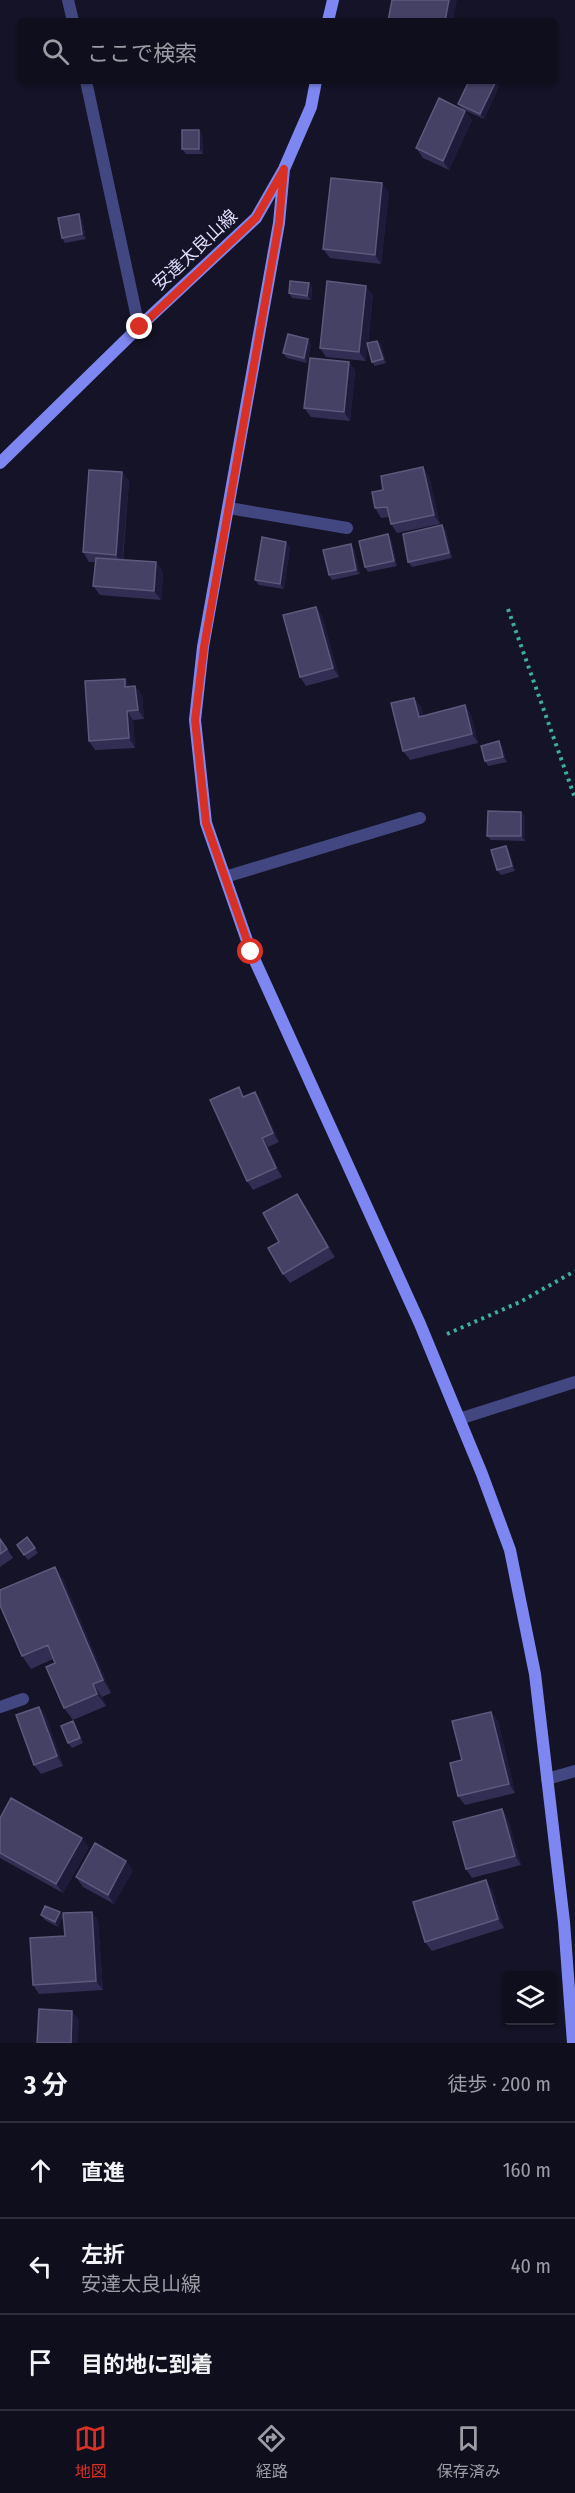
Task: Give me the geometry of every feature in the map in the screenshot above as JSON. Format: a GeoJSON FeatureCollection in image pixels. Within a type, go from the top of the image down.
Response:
{"type":"FeatureCollection","features":[{"type":"Feature","properties":{"kind":"street"},"geometry":{"type":"LineString","coordinates":[[68,0],[72,18]]}},
{"type":"Feature","properties":{"kind":"street"},"geometry":{"type":"LineString","coordinates":[[329,18],[333,0]]}},
{"type":"Feature","properties":{"kind":"street"},"geometry":{"type":"LineString","coordinates":[[87,84],[140,327]]}},
{"type":"Feature","properties":{"kind":"street","name":"安達太良山線"},"geometry":{"type":"LineString","coordinates":[[0,463],[256,218],[284,169],[311,107],[315,84]]}},
{"type":"Feature","properties":{"kind":"street"},"geometry":{"type":"LineString","coordinates":[[284,169],[279,223],[204,647],[195,720],[206,823],[251,952],[428,1342],[510,1550],[534,1674],[547,1779],[569,1922],[573,2043]]}},
{"type":"Feature","properties":{"kind":"street"},"geometry":{"type":"LineString","coordinates":[[229,508],[347,528]]}},
{"type":"Feature","properties":{"kind":"street"},"geometry":{"type":"LineString","coordinates":[[225,877],[420,818]]}},
{"type":"Feature","properties":{"kind":"street"},"geometry":{"type":"LineString","coordinates":[[459,1419],[575,1382]]}},
{"type":"Feature","properties":{"kind":"street"},"geometry":{"type":"LineString","coordinates":[[0,1707],[23,1699]]}},
{"type":"Feature","properties":{"kind":"street"},"geometry":{"type":"LineString","coordinates":[[547,1779],[575,1771]]}},
{"type":"Feature","properties":{"kind":"path"},"geometry":{"type":"LineString","coordinates":[[508,609],[575,798]]}},
{"type":"Feature","properties":{"kind":"path"},"geometry":{"type":"LineString","coordinates":[[428,1342],[520,1302],[575,1272]]}},
{"type":"Feature","properties":{"kind":"building"},"geometry":{"type":"Polygon","coordinates":[[[392,0],[449,0],[446,18],[389,18],[392,0]]]}},
{"type":"Feature","properties":{"kind":"building"},"geometry":{"type":"Polygon","coordinates":[[[468,84],[495,84],[480,114],[458,104],[468,84]]]}},
{"type":"Feature","properties":{"kind":"building"},"geometry":{"type":"Polygon","coordinates":[[[439,98],[465,111],[443,161],[416,148],[439,98]]]}},
{"type":"Feature","properties":{"kind":"building"},"geometry":{"type":"Polygon","coordinates":[[[182,130],[199,130],[199,149],[182,149],[182,130]]]}},
{"type":"Feature","properties":{"kind":"building"},"geometry":{"type":"Polygon","coordinates":[[[331,178],[382,183],[375,255],[323,249],[331,178]]]}},
{"type":"Feature","properties":{"kind":"building"},"geometry":{"type":"Polygon","coordinates":[[[79,214],[82,234],[62,238],[58,218],[79,214]]]}},
{"type":"Feature","properties":{"kind":"building"},"geometry":{"type":"Polygon","coordinates":[[[290,281],[309,283],[307,296],[289,293],[290,281]]]}},
{"type":"Feature","properties":{"kind":"building"},"geometry":{"type":"Polygon","coordinates":[[[327,281],[366,286],[359,352],[320,348],[327,281]]]}},
{"type":"Feature","properties":{"kind":"building"},"geometry":{"type":"Polygon","coordinates":[[[288,334],[308,339],[304,358],[283,353],[288,334]]]}},
{"type":"Feature","properties":{"kind":"building"},"geometry":{"type":"Polygon","coordinates":[[[377,341],[383,359],[372,362],[367,343],[377,341]]]}},
{"type":"Feature","properties":{"kind":"building"},"geometry":{"type":"Polygon","coordinates":[[[310,358],[349,362],[344,412],[304,408],[310,358]]]}},
{"type":"Feature","properties":{"kind":"building"},"geometry":{"type":"Polygon","coordinates":[[[423,467],[434,515],[391,524],[387,507],[375,508],[372,492],[383,490],[381,476],[423,467]]]}},
{"type":"Feature","properties":{"kind":"building"},"geometry":{"type":"Polygon","coordinates":[[[89,470],[122,472],[116,555],[83,552],[89,470]]]}},
{"type":"Feature","properties":{"kind":"building"},"geometry":{"type":"Polygon","coordinates":[[[442,525],[449,553],[408,562],[403,534],[442,525]]]}},
{"type":"Feature","properties":{"kind":"building"},"geometry":{"type":"Polygon","coordinates":[[[388,534],[394,561],[365,567],[359,541],[388,534]]]}},
{"type":"Feature","properties":{"kind":"building"},"geometry":{"type":"Polygon","coordinates":[[[262,537],[286,542],[280,584],[255,580],[262,537]]]}},
{"type":"Feature","properties":{"kind":"building"},"geometry":{"type":"Polygon","coordinates":[[[351,544],[356,570],[329,575],[323,550],[351,544]]]}},
{"type":"Feature","properties":{"kind":"building"},"geometry":{"type":"Polygon","coordinates":[[[96,558],[156,562],[154,591],[93,586],[96,558]]]}},
{"type":"Feature","properties":{"kind":"building"},"geometry":{"type":"Polygon","coordinates":[[[316,607],[333,668],[300,677],[283,615],[316,607]]]}},
{"type":"Feature","properties":{"kind":"building"},"geometry":{"type":"Polygon","coordinates":[[[125,679],[125,687],[135,686],[138,710],[127,711],[129,738],[89,741],[85,681],[125,679]]]}},
{"type":"Feature","properties":{"kind":"building"},"geometry":{"type":"Polygon","coordinates":[[[414,698],[419,717],[465,705],[472,734],[403,751],[391,703],[414,698]]]}},
{"type":"Feature","properties":{"kind":"building"},"geometry":{"type":"Polygon","coordinates":[[[499,741],[503,757],[485,761],[481,746],[499,741]]]}},
{"type":"Feature","properties":{"kind":"building"},"geometry":{"type":"Polygon","coordinates":[[[488,811],[521,812],[521,836],[487,836],[488,811]]]}},
{"type":"Feature","properties":{"kind":"building"},"geometry":{"type":"Polygon","coordinates":[[[506,846],[512,866],[497,870],[491,850],[506,846]]]}},
{"type":"Feature","properties":{"kind":"building"},"geometry":{"type":"Polygon","coordinates":[[[239,1087],[243,1097],[255,1092],[273,1133],[262,1138],[276,1168],[247,1181],[210,1100],[239,1087]]]}},
{"type":"Feature","properties":{"kind":"building"},"geometry":{"type":"Polygon","coordinates":[[[297,1194],[328,1247],[283,1274],[268,1248],[279,1242],[263,1213],[297,1194]]]}},
{"type":"Feature","properties":{"kind":"building"},"geometry":{"type":"Polygon","coordinates":[[[27,1537],[35,1548],[24,1555],[17,1545],[27,1537]]]}},
{"type":"Feature","properties":{"kind":"building"},"geometry":{"type":"Polygon","coordinates":[[[0,1539],[7,1549],[0,1554],[0,1539]]]}},
{"type":"Feature","properties":{"kind":"building"},"geometry":{"type":"Polygon","coordinates":[[[55,1567],[103,1680],[93,1684],[97,1694],[64,1708],[46,1667],[55,1663],[48,1645],[22,1656],[0,1605],[0,1590],[55,1567]]]}},
{"type":"Feature","properties":{"kind":"building"},"geometry":{"type":"Polygon","coordinates":[[[39,1707],[57,1756],[34,1765],[16,1715],[39,1707]]]}},
{"type":"Feature","properties":{"kind":"building"},"geometry":{"type":"Polygon","coordinates":[[[491,1712],[509,1784],[458,1796],[450,1763],[462,1760],[452,1721],[491,1712]]]}},
{"type":"Feature","properties":{"kind":"building"},"geometry":{"type":"Polygon","coordinates":[[[73,1721],[80,1738],[68,1743],[61,1726],[73,1721]]]}},
{"type":"Feature","properties":{"kind":"building"},"geometry":{"type":"Polygon","coordinates":[[[11,1798],[82,1838],[56,1884],[0,1853],[0,1818],[11,1798]]]}},
{"type":"Feature","properties":{"kind":"building"},"geometry":{"type":"Polygon","coordinates":[[[502,1809],[515,1856],[466,1869],[453,1822],[502,1809]]]}},
{"type":"Feature","properties":{"kind":"building"},"geometry":{"type":"Polygon","coordinates":[[[95,1843],[126,1861],[108,1895],[76,1877],[95,1843]]]}},
{"type":"Feature","properties":{"kind":"building"},"geometry":{"type":"Polygon","coordinates":[[[486,1880],[498,1919],[425,1942],[413,1902],[486,1880]]]}},
{"type":"Feature","properties":{"kind":"building"},"geometry":{"type":"Polygon","coordinates":[[[45,1906],[60,1912],[55,1922],[41,1915],[45,1906]]]}},
{"type":"Feature","properties":{"kind":"building"},"geometry":{"type":"Polygon","coordinates":[[[92,1912],[96,1981],[33,1985],[30,1938],[65,1936],[63,1913],[92,1912]]]}},
{"type":"Feature","properties":{"kind":"building"},"geometry":{"type":"Polygon","coordinates":[[[39,2009],[72,2011],[71,2043],[37,2043],[39,2009]]]}},
{"type":"Feature","properties":{"kind":"route"},"geometry":{"type":"LineString","coordinates":[[140,327],[256,218],[284,169],[279,223],[204,647],[195,720],[206,823],[251,952]]}}]}
